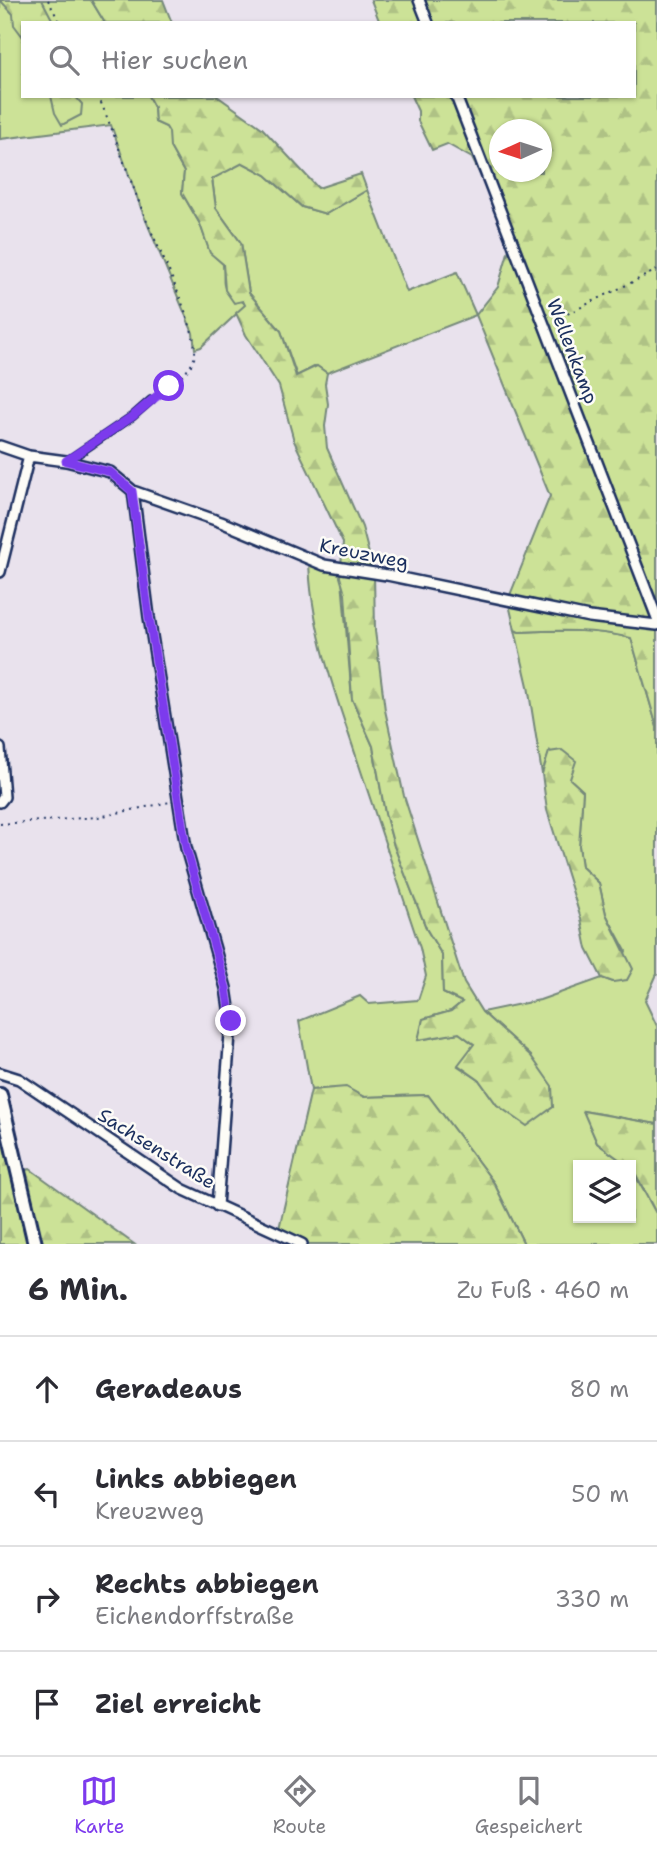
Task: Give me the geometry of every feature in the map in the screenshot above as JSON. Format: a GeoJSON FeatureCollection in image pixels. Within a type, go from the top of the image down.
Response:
{"type":"FeatureCollection","features":[{"type":"Feature","properties":{"kind":"street"},"geometry":{"type":"LineString","coordinates":[[419,0],[427,21]]}},
{"type":"Feature","properties":{"kind":"street","name":"Wellenkamp"},"geometry":{"type":"LineString","coordinates":[[457,98],[657,618]]}},
{"type":"Feature","properties":{"kind":"street","name":"Kreuzweg"},"geometry":{"type":"LineString","coordinates":[[0,446],[29,456],[66,461],[110,472],[132,491],[221,522],[324,565],[387,575],[589,617],[657,625]]}},
{"type":"Feature","properties":{"kind":"street"},"geometry":{"type":"LineString","coordinates":[[0,572],[29,456]]}},
{"type":"Feature","properties":{"kind":"street"},"geometry":{"type":"LineString","coordinates":[[132,491],[186,848],[226,988],[231,1021],[217,1206]]}},
{"type":"Feature","properties":{"kind":"street"},"geometry":{"type":"LineString","coordinates":[[0,748],[4,797],[0,802]]}},
{"type":"Feature","properties":{"kind":"street","name":"Sachsenstraße"},"geometry":{"type":"LineString","coordinates":[[0,1073],[19,1079],[182,1189],[302,1244]]}},
{"type":"Feature","properties":{"kind":"street"},"geometry":{"type":"LineString","coordinates":[[0,1095],[35,1244]]}},
{"type":"Feature","properties":{"kind":"lane"},"geometry":{"type":"LineString","coordinates":[[66,461],[133,416],[151,400]]}},
{"type":"Feature","properties":{"kind":"path"},"geometry":{"type":"LineString","coordinates":[[48,0],[59,21]]}},
{"type":"Feature","properties":{"kind":"path"},"geometry":{"type":"LineString","coordinates":[[99,98],[193,333],[195,355],[192,363],[186,372],[151,400]]}},
{"type":"Feature","properties":{"kind":"path"},"geometry":{"type":"LineString","coordinates":[[545,325],[657,270]]}},
{"type":"Feature","properties":{"kind":"path"},"geometry":{"type":"LineString","coordinates":[[0,824],[98,817],[178,800]]}},
{"type":"Feature","properties":{"kind":"green space"},"geometry":{"type":"Polygon","coordinates":[[[0,0],[91,0],[104,21],[21,21],[21,98],[149,98],[154,107],[155,122],[166,127],[170,133],[170,147],[184,172],[182,193],[200,224],[210,252],[223,264],[225,289],[246,305],[201,347],[195,349],[193,333],[142,211],[111,125],[0,139],[0,0]]]}},
{"type":"Feature","properties":{"kind":"green space"},"geometry":{"type":"Polygon","coordinates":[[[0,0],[42,0],[53,21],[21,21],[21,34],[14,25],[13,14],[0,0]]]}},
{"type":"Feature","properties":{"kind":"green space"},"geometry":{"type":"Polygon","coordinates":[[[91,0],[163,0],[171,21],[104,21],[91,0]]]}},
{"type":"Feature","properties":{"kind":"green space"},"geometry":{"type":"Polygon","coordinates":[[[371,0],[657,0],[657,727],[631,638],[590,632],[515,630],[508,600],[550,496],[476,315],[498,287],[509,249],[487,189],[472,158],[447,144],[432,150],[418,121],[418,111],[412,98],[636,98],[636,21],[379,21],[371,0]]]}},
{"type":"Feature","properties":{"kind":"green space"},"geometry":{"type":"Polygon","coordinates":[[[51,98],[77,98],[82,104],[81,115],[62,125],[55,113],[51,98]]]}},
{"type":"Feature","properties":{"kind":"green space"},"geometry":{"type":"Polygon","coordinates":[[[149,98],[220,98],[262,128],[318,188],[361,174],[367,190],[326,214],[302,207],[266,175],[243,163],[212,179],[216,208],[241,243],[249,293],[281,331],[296,376],[317,366],[327,373],[327,448],[362,527],[374,573],[375,631],[385,710],[404,796],[464,983],[482,1012],[531,1056],[552,1086],[553,1107],[527,1126],[497,1105],[479,1080],[458,1065],[474,1044],[459,1033],[418,1040],[423,1019],[451,1011],[462,1002],[443,993],[442,955],[427,930],[394,846],[373,746],[352,699],[345,594],[340,577],[343,543],[294,441],[279,386],[246,335],[236,313],[245,305],[243,301],[234,303],[225,290],[223,264],[210,253],[200,224],[182,193],[184,172],[170,147],[169,132],[166,127],[155,122],[154,107],[149,98]]]}},
{"type":"Feature","properties":{"kind":"green space"},"geometry":{"type":"Polygon","coordinates":[[[242,162],[266,175],[302,207],[326,214],[367,190],[407,292],[457,272],[476,315],[327,373],[316,366],[297,376],[281,331],[249,293],[241,243],[216,208],[212,179],[242,162]]]}},
{"type":"Feature","properties":{"kind":"green space"},"geometry":{"type":"Polygon","coordinates":[[[309,559],[341,568],[352,699],[373,746],[394,846],[427,930],[442,955],[443,993],[462,1002],[451,1011],[423,1019],[419,1040],[459,1033],[475,1045],[458,1066],[479,1080],[497,1105],[536,1118],[553,1107],[531,1056],[482,1012],[540,1000],[602,978],[613,982],[626,951],[606,914],[599,883],[582,867],[579,846],[583,791],[570,779],[550,751],[542,774],[528,686],[515,630],[590,632],[631,638],[657,727],[657,974],[645,1001],[657,1026],[657,1124],[584,1111],[597,1143],[620,1160],[573,1160],[573,1223],[636,1223],[636,1177],[657,1215],[657,1244],[524,1244],[494,1183],[428,1095],[364,1097],[345,1088],[311,1090],[299,1021],[360,996],[369,1004],[418,1000],[426,976],[420,948],[325,659],[310,584],[309,559]]]}},
{"type":"Feature","properties":{"kind":"green space"},"geometry":{"type":"Polygon","coordinates":[[[562,750],[576,761],[570,779],[583,791],[579,846],[582,867],[599,883],[606,914],[633,969],[627,980],[613,982],[602,978],[587,949],[581,919],[547,810],[542,774],[549,752],[562,750]]]}},
{"type":"Feature","properties":{"kind":"green space"},"geometry":{"type":"Polygon","coordinates":[[[346,1087],[364,1097],[428,1095],[494,1183],[524,1244],[302,1244],[278,1233],[311,1090],[346,1087]]]}},
{"type":"Feature","properties":{"kind":"green space"},"geometry":{"type":"Polygon","coordinates":[[[0,1095],[17,1172],[30,1169],[134,1244],[0,1244],[0,1095]]]}},
{"type":"Feature","properties":{"kind":"green space"},"geometry":{"type":"Polygon","coordinates":[[[583,1111],[657,1124],[657,1215],[636,1175],[636,1160],[620,1160],[597,1143],[583,1111]]]}},
{"type":"Feature","properties":{"kind":"route"},"geometry":{"type":"LineString","coordinates":[[169,386],[133,416],[66,461],[110,472],[132,491],[186,848],[226,988],[231,1021]]}}]}
